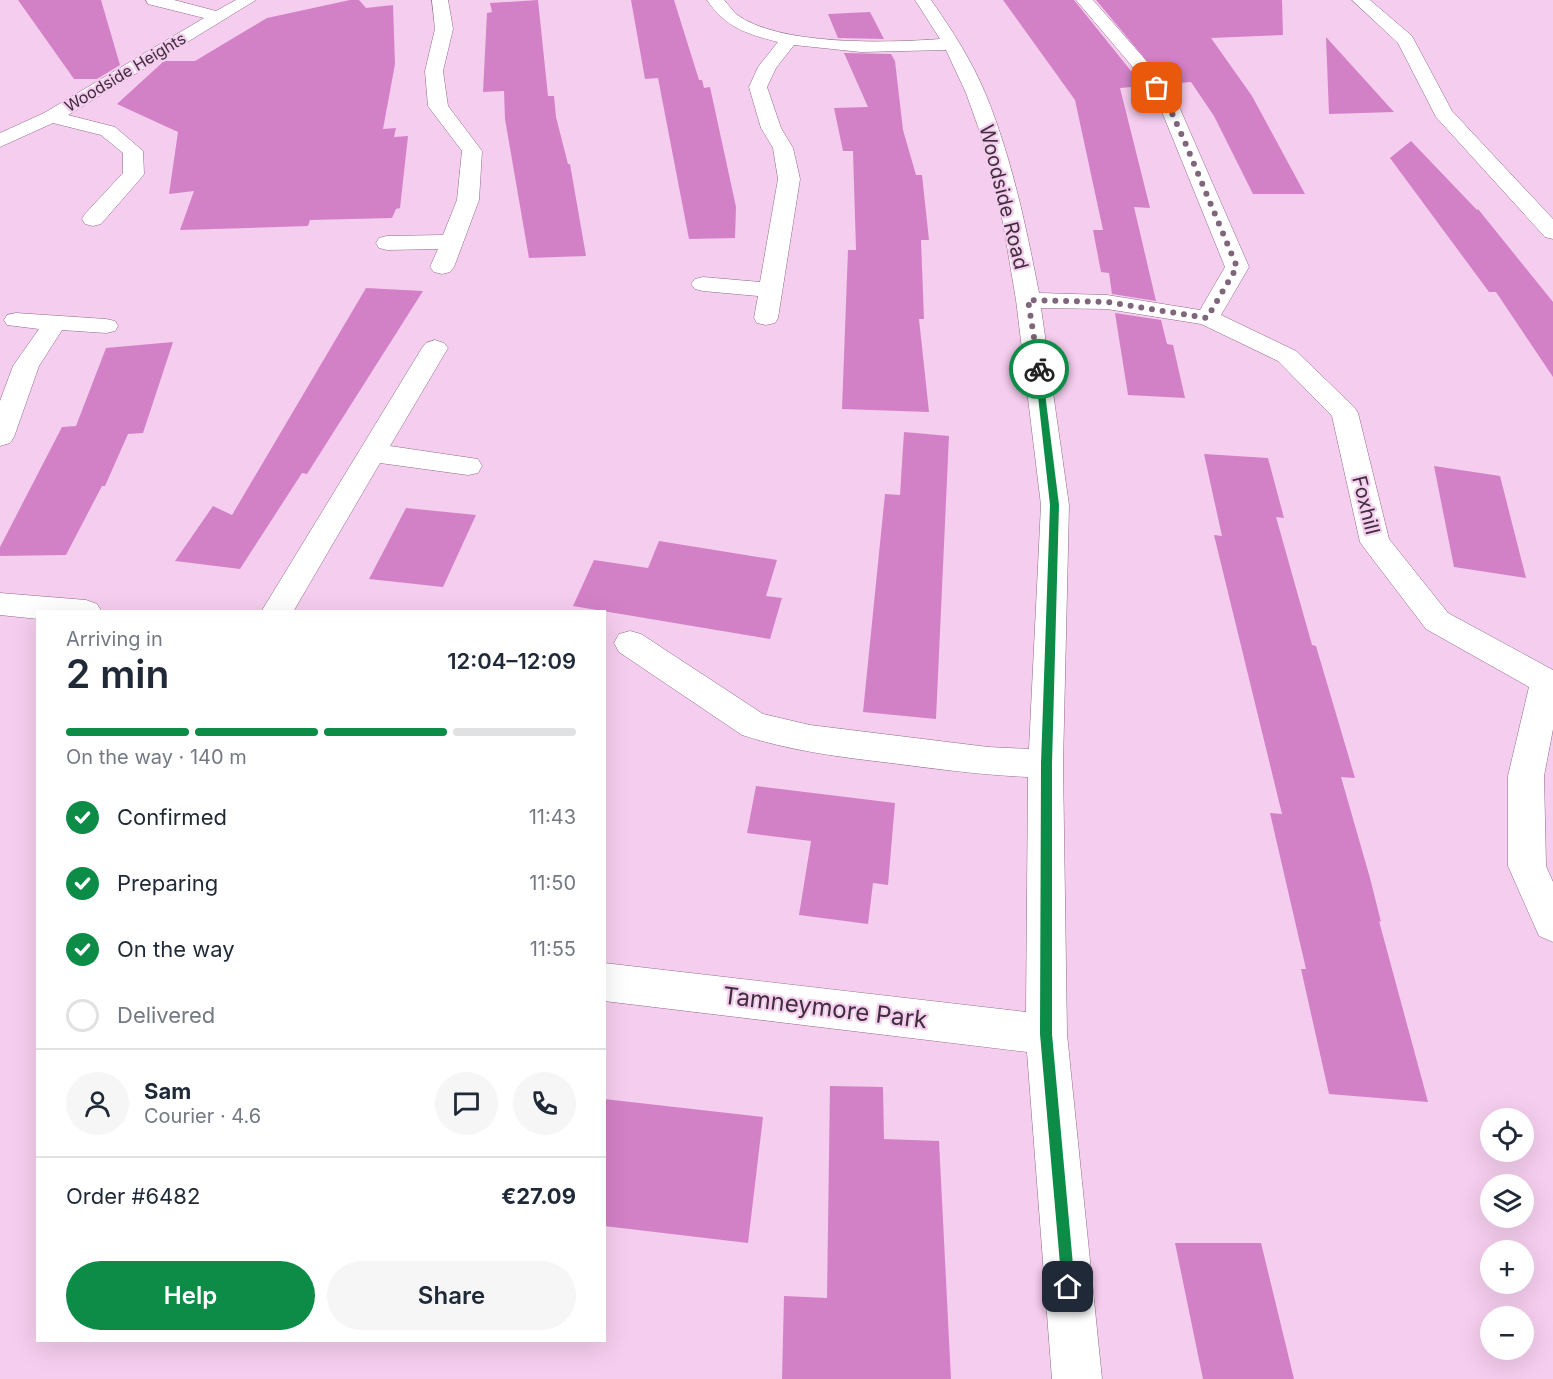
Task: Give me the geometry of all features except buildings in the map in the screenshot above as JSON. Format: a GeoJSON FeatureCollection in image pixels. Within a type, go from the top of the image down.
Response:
{"type":"FeatureCollection","features":[{"type":"Feature","properties":{"kind":"street"},"geometry":{"type":"LineString","coordinates":[[154,0],[217,16]]}},
{"type":"Feature","properties":{"kind":"street","name":"Woodside Heights"},"geometry":{"type":"LineString","coordinates":[[0,141],[51,117],[217,16],[248,0]]}},
{"type":"Feature","properties":{"kind":"street"},"geometry":{"type":"LineString","coordinates":[[440,0],[444,29],[434,71],[438,106],[472,151],[468,200],[442,267]]}},
{"type":"Feature","properties":{"kind":"street"},"geometry":{"type":"LineString","coordinates":[[715,0],[724,15],[756,30],[790,39],[823,45],[878,47],[952,44]]}},
{"type":"Feature","properties":{"kind":"street","name":"Woodside Road"},"geometry":{"type":"LineString","coordinates":[[923,0],[952,44],[976,93],[997,152],[1014,223],[1028,300],[1055,505],[1046,764],[1046,1034],[1077,1379]]}},
{"type":"Feature","properties":{"kind":"street"},"geometry":{"type":"LineString","coordinates":[[1084,0],[1137,61],[1167,102],[1237,267],[1207,318]]}},
{"type":"Feature","properties":{"kind":"street"},"geometry":{"type":"LineString","coordinates":[[1360,0],[1406,40],[1443,113],[1553,232]]}},
{"type":"Feature","properties":{"kind":"street"},"geometry":{"type":"LineString","coordinates":[[766,318],[789,179],[783,148],[771,128],[758,87],[767,67],[790,39]]}},
{"type":"Feature","properties":{"kind":"street"},"geometry":{"type":"LineString","coordinates":[[51,117],[108,131],[133,151],[134,174],[98,214],[125,209]]}},
{"type":"Feature","properties":{"kind":"street"},"geometry":{"type":"LineString","coordinates":[[387,243],[452,242]]}},
{"type":"Feature","properties":{"kind":"street"},"geometry":{"type":"LineString","coordinates":[[703,284],[772,290]]}},
{"type":"Feature","properties":{"kind":"street","name":"Foxhill"},"geometry":{"type":"LineString","coordinates":[[1028,300],[1107,302],[1207,318],[1287,356],[1345,413],[1375,542],[1437,621],[1550,684],[1526,776],[1527,866],[1553,924]]}},
{"type":"Feature","properties":{"kind":"street"},"geometry":{"type":"LineString","coordinates":[[16,320],[106,326]]}},
{"type":"Feature","properties":{"kind":"street"},"geometry":{"type":"LineString","coordinates":[[0,437],[26,366],[55,323]]}},
{"type":"Feature","properties":{"kind":"street"},"geometry":{"type":"LineString","coordinates":[[278,610],[435,348]]}},
{"type":"Feature","properties":{"kind":"street"},"geometry":{"type":"LineString","coordinates":[[373,453],[468,466]]}},
{"type":"Feature","properties":{"kind":"street"},"geometry":{"type":"LineString","coordinates":[[0,604],[64,610]]}},
{"type":"Feature","properties":{"kind":"street"},"geometry":{"type":"LineString","coordinates":[[630,643],[754,725],[810,739],[988,761],[1046,764]]}},
{"type":"Feature","properties":{"kind":"street","name":"Tamneymore Park"},"geometry":{"type":"LineString","coordinates":[[606,982],[1046,1034]]}},
{"type":"Feature","properties":{"kind":"way so far"},"geometry":{"type":"LineString","coordinates":[[1039,369],[1028,300],[1107,302],[1207,318],[1237,267],[1202,179],[1167,102],[1157,88]]}},
{"type":"Feature","properties":{"kind":"route"},"geometry":{"type":"LineString","coordinates":[[1039,369],[1055,505],[1046,764],[1046,1034],[1068,1287]]}}]}
